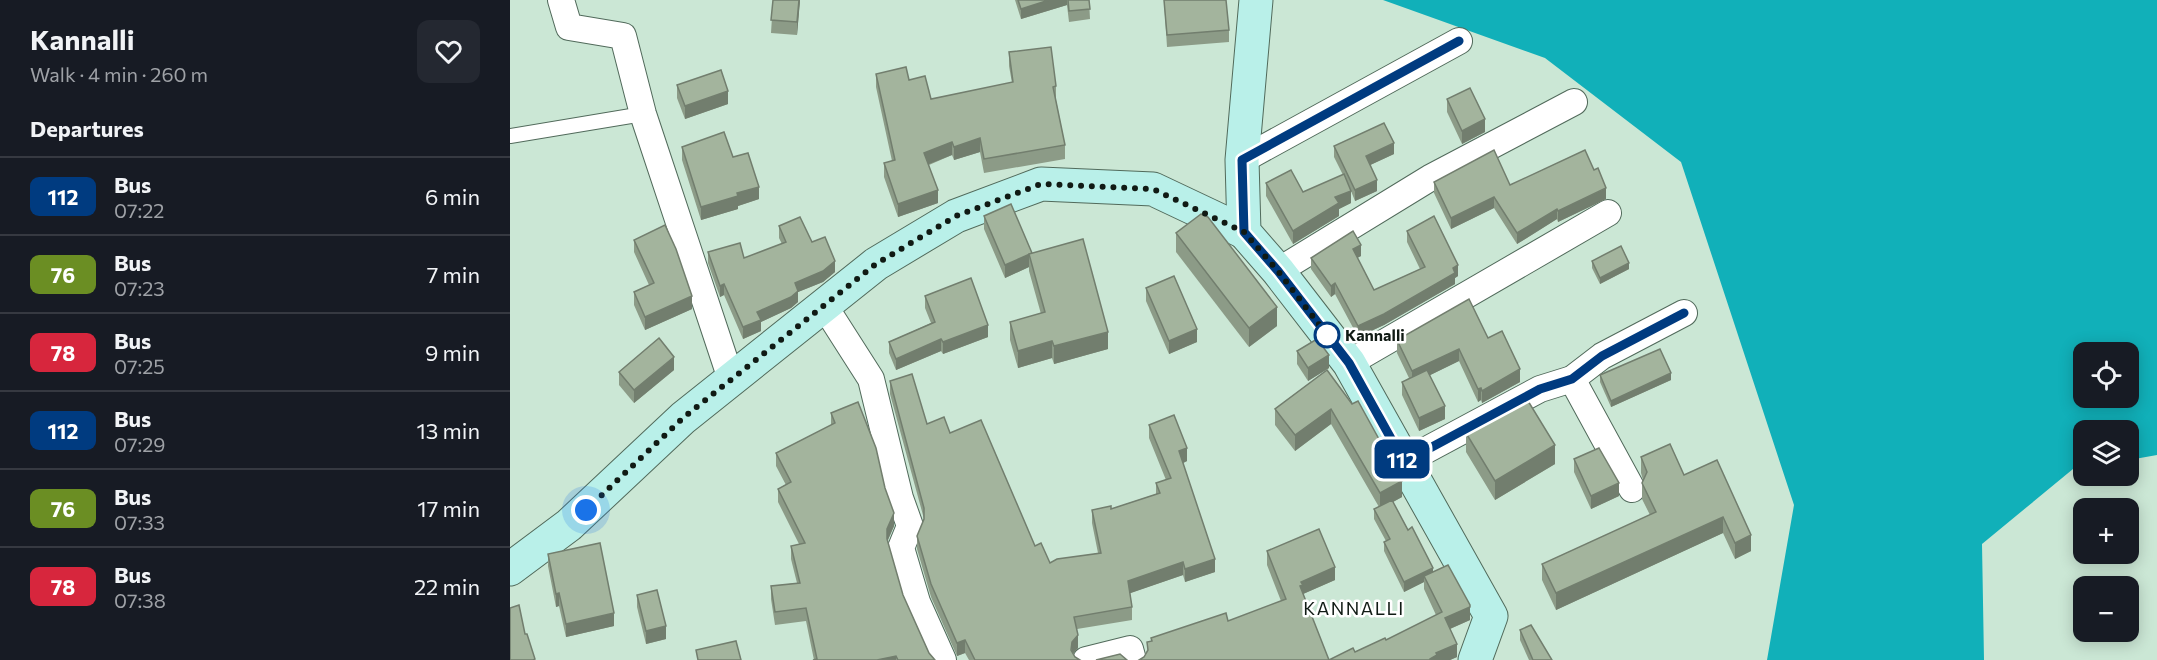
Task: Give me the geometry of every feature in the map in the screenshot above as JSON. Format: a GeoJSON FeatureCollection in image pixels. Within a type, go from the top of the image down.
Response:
{"type":"FeatureCollection","features":[{"type":"Feature","properties":{"kind":"street"},"geometry":{"type":"LineString","coordinates":[[561,0],[569,27],[623,36],[643,114],[731,380]]}},
{"type":"Feature","properties":{"kind":"street"},"geometry":{"type":"LineString","coordinates":[[1244,232],[1242,160],[1256,0]]}},
{"type":"Feature","properties":{"kind":"street"},"geometry":{"type":"LineString","coordinates":[[1242,160],[1459,41]]}},
{"type":"Feature","properties":{"kind":"street"},"geometry":{"type":"LineString","coordinates":[[1278,271],[1430,178],[1574,102]]}},
{"type":"Feature","properties":{"kind":"street"},"geometry":{"type":"LineString","coordinates":[[510,569],[569,525],[683,418],[825,307],[876,264],[956,216],[1041,184],[1153,189],[1244,232],[1278,271],[1349,363],[1491,616],[1475,660]]}},
{"type":"Feature","properties":{"kind":"street"},"geometry":{"type":"LineString","coordinates":[[1349,363],[1608,213]]}},
{"type":"Feature","properties":{"kind":"street"},"geometry":{"type":"LineString","coordinates":[[825,307],[871,379],[900,498],[910,526],[902,548],[918,602],[943,660]]}},
{"type":"Feature","properties":{"kind":"street"},"geometry":{"type":"LineString","coordinates":[[1404,462],[1540,389],[1572,379],[1602,356],[1684,313]]}},
{"type":"Feature","properties":{"kind":"street"},"geometry":{"type":"LineString","coordinates":[[1572,379],[1632,489]]}},
{"type":"Feature","properties":{"kind":"street"},"geometry":{"type":"LineString","coordinates":[[1086,660],[1130,650],[1133,660]]}},
{"type":"Feature","properties":{"kind":"lane"},"geometry":{"type":"LineString","coordinates":[[510,136],[643,114]]}},
{"type":"Feature","properties":{"kind":"water"},"geometry":{"type":"Polygon","coordinates":[[[1383,0],[2157,0],[2157,455],[2139,458],[2139,420],[2073,420],[2073,469],[1982,544],[1984,660],[1767,660],[1794,505],[1681,162],[1545,58],[1383,0]]]}},
{"type":"Feature","properties":{"kind":"building"},"geometry":{"type":"Polygon","coordinates":[[[773,0],[799,0],[797,22],[771,20],[773,0]]]}},
{"type":"Feature","properties":{"kind":"building"},"geometry":{"type":"Polygon","coordinates":[[[1018,0],[1049,0],[1021,9],[1018,0]]]}},
{"type":"Feature","properties":{"kind":"building"},"geometry":{"type":"Polygon","coordinates":[[[1068,0],[1089,0],[1090,9],[1069,11],[1068,0]]]}},
{"type":"Feature","properties":{"kind":"building"},"geometry":{"type":"Polygon","coordinates":[[[1164,0],[1226,0],[1229,30],[1167,35],[1164,0]]]}},
{"type":"Feature","properties":{"kind":"building"},"geometry":{"type":"Polygon","coordinates":[[[1051,47],[1056,86],[1053,87],[1065,145],[984,159],[980,138],[954,147],[952,142],[924,153],[938,190],[898,204],[884,163],[895,160],[876,74],[906,67],[909,80],[925,76],[931,99],[1013,82],[1009,52],[1051,47]]]}},
{"type":"Feature","properties":{"kind":"building"},"geometry":{"type":"Polygon","coordinates":[[[721,70],[728,91],[685,106],[677,85],[721,70]]]}},
{"type":"Feature","properties":{"kind":"building"},"geometry":{"type":"Polygon","coordinates":[[[1470,88],[1485,119],[1462,131],[1447,99],[1470,88]]]}},
{"type":"Feature","properties":{"kind":"building"},"geometry":{"type":"Polygon","coordinates":[[[1384,123],[1394,143],[1366,156],[1377,180],[1355,190],[1334,146],[1384,123]]]}},
{"type":"Feature","properties":{"kind":"building"},"geometry":{"type":"Polygon","coordinates":[[[724,132],[733,157],[748,153],[759,187],[701,207],[682,147],[724,132]]]}},
{"type":"Feature","properties":{"kind":"building"},"geometry":{"type":"Polygon","coordinates":[[[1494,150],[1510,185],[1585,150],[1594,170],[1598,168],[1606,188],[1558,211],[1557,209],[1517,233],[1494,197],[1451,218],[1434,182],[1494,150]]]}},
{"type":"Feature","properties":{"kind":"building"},"geometry":{"type":"Polygon","coordinates":[[[1291,170],[1303,192],[1344,174],[1351,191],[1335,197],[1339,203],[1293,231],[1266,183],[1291,170]]]}},
{"type":"Feature","properties":{"kind":"building"},"geometry":{"type":"Polygon","coordinates":[[[1011,204],[1032,253],[1005,265],[984,216],[1011,204]]]}},
{"type":"Feature","properties":{"kind":"building"},"geometry":{"type":"Polygon","coordinates":[[[1201,214],[1208,217],[1277,307],[1249,328],[1176,233],[1201,214]]]}},
{"type":"Feature","properties":{"kind":"building"},"geometry":{"type":"Polygon","coordinates":[[[1434,216],[1458,265],[1453,268],[1455,273],[1384,314],[1358,326],[1335,283],[1331,286],[1311,258],[1353,231],[1361,245],[1353,249],[1374,290],[1425,267],[1407,231],[1434,216]]]}},
{"type":"Feature","properties":{"kind":"building"},"geometry":{"type":"Polygon","coordinates":[[[800,217],[812,242],[825,237],[835,261],[823,271],[795,283],[798,291],[791,297],[757,312],[761,320],[743,327],[724,284],[720,286],[708,252],[740,243],[744,258],[786,242],[779,226],[800,217]]]}},
{"type":"Feature","properties":{"kind":"building"},"geometry":{"type":"Polygon","coordinates":[[[665,225],[692,296],[645,317],[634,292],[654,283],[634,240],[665,225]]]}},
{"type":"Feature","properties":{"kind":"building"},"geometry":{"type":"Polygon","coordinates":[[[1083,239],[1108,332],[1054,346],[1052,341],[1018,351],[1010,322],[1045,312],[1029,254],[1083,239]]]}},
{"type":"Feature","properties":{"kind":"building"},"geometry":{"type":"Polygon","coordinates":[[[1621,246],[1629,263],[1600,278],[1592,261],[1621,246]]]}},
{"type":"Feature","properties":{"kind":"building"},"geometry":{"type":"Polygon","coordinates":[[[1174,276],[1197,329],[1169,341],[1146,288],[1174,276]]]}},
{"type":"Feature","properties":{"kind":"building"},"geometry":{"type":"Polygon","coordinates":[[[971,278],[988,325],[943,342],[941,339],[896,359],[889,342],[935,322],[925,296],[971,278]]]}},
{"type":"Feature","properties":{"kind":"building"},"geometry":{"type":"Polygon","coordinates":[[[1469,299],[1488,338],[1502,331],[1520,369],[1482,391],[1481,388],[1478,389],[1459,349],[1412,371],[1397,340],[1469,299]]]}},
{"type":"Feature","properties":{"kind":"building"},"geometry":{"type":"Polygon","coordinates":[[[659,338],[674,357],[634,390],[619,372],[659,338]]]}},
{"type":"Feature","properties":{"kind":"building"},"geometry":{"type":"Polygon","coordinates":[[[1317,339],[1329,355],[1308,368],[1297,351],[1317,339]]]}},
{"type":"Feature","properties":{"kind":"building"},"geometry":{"type":"Polygon","coordinates":[[[1660,349],[1671,373],[1611,401],[1600,375],[1660,349]]]}},
{"type":"Feature","properties":{"kind":"building"},"geometry":{"type":"Polygon","coordinates":[[[1327,370],[1352,404],[1358,401],[1402,481],[1380,493],[1331,409],[1295,435],[1275,409],[1327,370]]]}},
{"type":"Feature","properties":{"kind":"building"},"geometry":{"type":"Polygon","coordinates":[[[1427,370],[1445,406],[1419,418],[1402,382],[1427,370]]]}},
{"type":"Feature","properties":{"kind":"building"},"geometry":{"type":"Polygon","coordinates":[[[912,374],[927,424],[944,417],[950,433],[981,420],[1035,546],[1041,543],[1050,563],[1057,559],[1101,553],[1092,510],[1111,506],[1111,509],[1160,493],[1156,483],[1171,478],[1149,425],[1174,415],[1187,448],[1179,451],[1215,559],[1185,569],[1183,562],[1128,581],[1132,607],[1074,617],[1078,635],[1072,642],[1071,650],[1080,660],[975,660],[965,640],[957,643],[931,584],[917,536],[924,519],[924,508],[890,381],[912,374]]]}},
{"type":"Feature","properties":{"kind":"building"},"geometry":{"type":"Polygon","coordinates":[[[1525,396],[1555,445],[1495,481],[1466,433],[1497,415],[1495,412],[1525,396]]]}},
{"type":"Feature","properties":{"kind":"building"},"geometry":{"type":"Polygon","coordinates":[[[858,402],[876,448],[885,488],[894,513],[887,529],[887,539],[903,595],[929,653],[935,660],[898,660],[896,656],[877,660],[813,660],[817,659],[806,608],[775,612],[771,586],[800,583],[791,546],[805,543],[778,489],[791,482],[776,453],[835,423],[831,413],[858,402]]]}},
{"type":"Feature","properties":{"kind":"building"},"geometry":{"type":"Polygon","coordinates":[[[1670,444],[1684,475],[1717,460],[1751,535],[1735,543],[1723,517],[1556,593],[1542,564],[1656,512],[1642,483],[1647,472],[1641,457],[1670,444]]]}},
{"type":"Feature","properties":{"kind":"building"},"geometry":{"type":"Polygon","coordinates":[[[1599,448],[1619,483],[1591,496],[1574,459],[1599,448]]]}},
{"type":"Feature","properties":{"kind":"building"},"geometry":{"type":"Polygon","coordinates":[[[1392,500],[1408,530],[1412,527],[1433,568],[1404,582],[1384,542],[1390,539],[1374,509],[1392,500]]]}},
{"type":"Feature","properties":{"kind":"building"},"geometry":{"type":"Polygon","coordinates":[[[1319,529],[1335,567],[1301,582],[1303,585],[1300,586],[1329,660],[1139,660],[1148,650],[1147,642],[1152,641],[1151,638],[1226,613],[1228,621],[1286,599],[1267,551],[1319,529]]]}},
{"type":"Feature","properties":{"kind":"building"},"geometry":{"type":"Polygon","coordinates":[[[600,543],[614,613],[566,624],[559,593],[556,594],[548,554],[600,543]]]}},
{"type":"Feature","properties":{"kind":"building"},"geometry":{"type":"Polygon","coordinates":[[[1448,565],[1470,605],[1445,618],[1457,644],[1436,653],[1437,655],[1430,660],[1329,660],[1353,648],[1355,652],[1385,638],[1386,640],[1442,612],[1424,576],[1448,565]]]}},
{"type":"Feature","properties":{"kind":"building"},"geometry":{"type":"Polygon","coordinates":[[[657,590],[666,626],[646,631],[637,595],[657,590]]]}},
{"type":"Feature","properties":{"kind":"building"},"geometry":{"type":"Polygon","coordinates":[[[519,605],[525,634],[527,634],[535,659],[533,660],[510,660],[510,608],[519,605]]]}},
{"type":"Feature","properties":{"kind":"building"},"geometry":{"type":"Polygon","coordinates":[[[1531,625],[1552,660],[1533,660],[1520,630],[1531,625]]]}},
{"type":"Feature","properties":{"kind":"building"},"geometry":{"type":"Polygon","coordinates":[[[736,641],[741,660],[698,660],[696,650],[736,641]]]}},
{"type":"Feature","properties":{"kind":"building"},"geometry":{"type":"Polygon","coordinates":[[[1120,654],[1127,660],[1096,660],[1120,654]]]}},
{"type":"Feature","properties":{"kind":"bus line","name":"112"},"geometry":{"type":"LineString","coordinates":[[1459,41],[1242,160],[1244,232],[1278,271],[1349,363],[1404,462],[1540,389],[1572,379],[1602,356],[1684,313]]}},
{"type":"Feature","properties":{"kind":"place","name":"Kannalli"},"geometry":{"type":"Point","coordinates":[1327,335]}},
{"type":"Feature","properties":{"kind":"district","name":"KANNALLI"},"geometry":{"type":"Point","coordinates":[1354,609]}},
{"type":"Feature","properties":{"kind":"route"},"geometry":{"type":"LineString","coordinates":[[586,510],[683,418],[825,307],[876,264],[956,216],[1041,184],[1153,189],[1244,232],[1278,271],[1327,335]]}}]}
